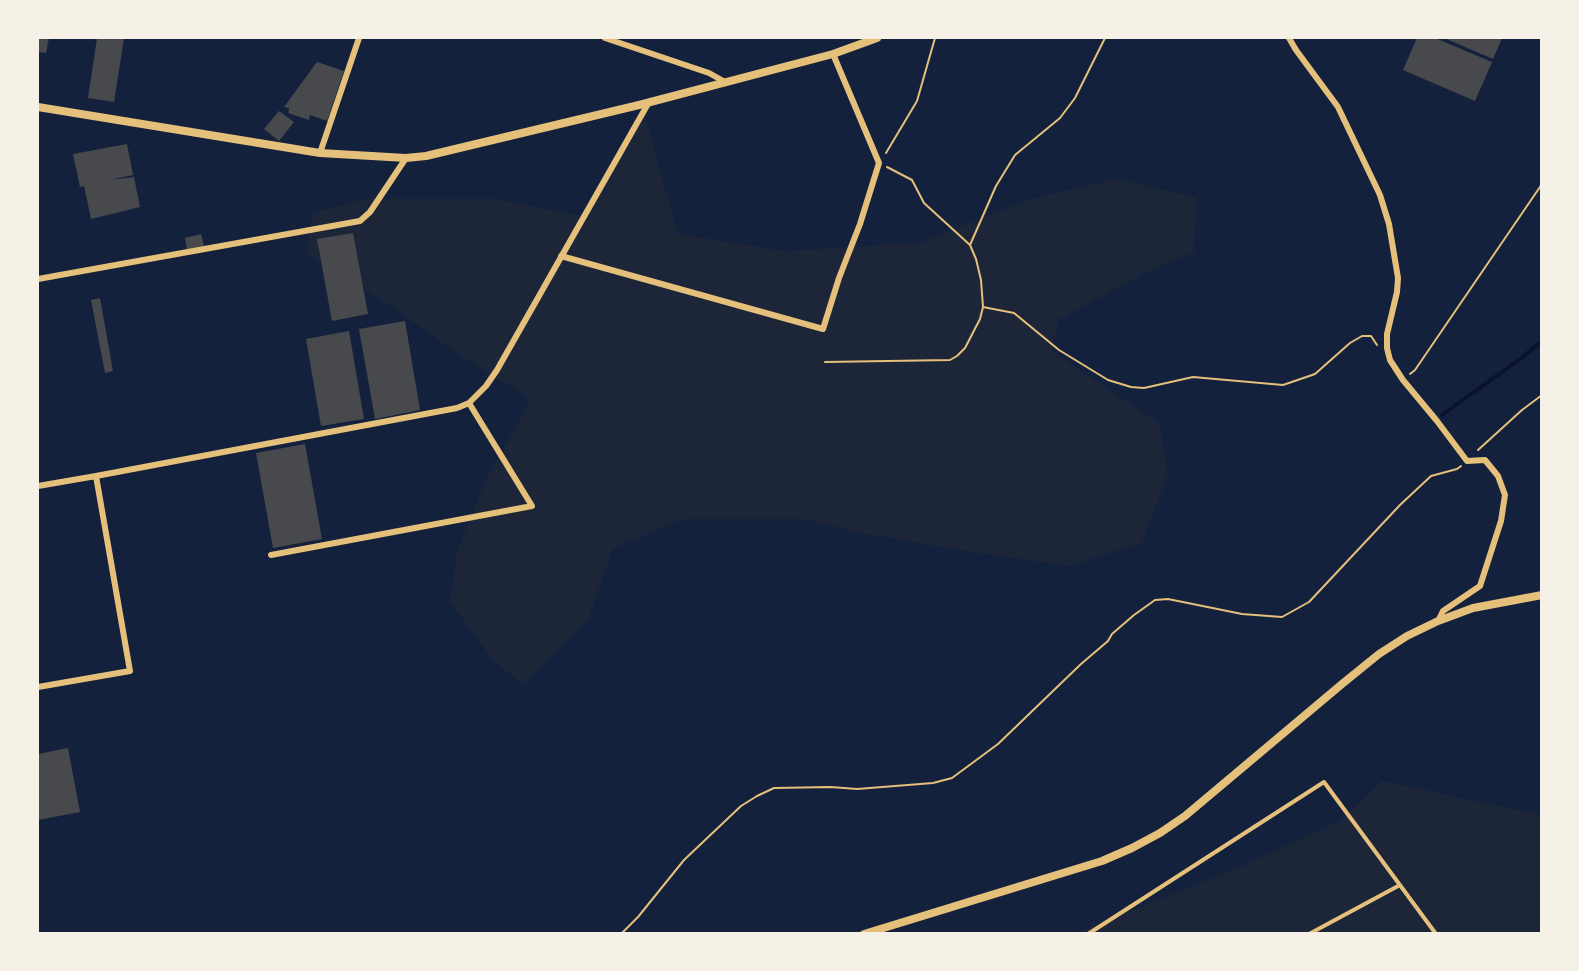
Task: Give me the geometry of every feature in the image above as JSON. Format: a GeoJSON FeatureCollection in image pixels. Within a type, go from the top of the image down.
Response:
{"type":"FeatureCollection","features":[{"type":"Feature","properties":{"kind":"street"},"geometry":{"type":"LineString","coordinates":[[320,153],[359,38]]}},
{"type":"Feature","properties":{"kind":"street"},"geometry":{"type":"LineString","coordinates":[[605,38],[709,73],[725,82]]}},
{"type":"Feature","properties":{"kind":"street"},"geometry":{"type":"LineString","coordinates":[[633,47],[636,38]]}},
{"type":"Feature","properties":{"kind":"street"},"geometry":{"type":"LineString","coordinates":[[38,107],[320,153],[406,158],[447,153],[650,102],[833,54],[877,38]]}},
{"type":"Feature","properties":{"kind":"street"},"geometry":{"type":"LineString","coordinates":[[1290,38],[1296,50],[1338,107],[1380,195],[1389,224],[1398,278],[1387,334],[1390,360],[1467,461],[1485,460],[1498,476],[1505,495],[1501,521],[1480,586],[1443,611],[1438,621]]}},
{"type":"Feature","properties":{"kind":"street"},"geometry":{"type":"LineString","coordinates":[[561,256],[823,329],[879,163],[833,54]]}},
{"type":"Feature","properties":{"kind":"street"},"geometry":{"type":"LineString","coordinates":[[38,486],[446,410],[469,403],[486,386],[497,370],[650,102]]}},
{"type":"Feature","properties":{"kind":"street"},"geometry":{"type":"LineString","coordinates":[[38,279],[360,221],[370,212],[406,158]]}},
{"type":"Feature","properties":{"kind":"street"},"geometry":{"type":"LineString","coordinates":[[271,555],[532,506],[469,403]]}},
{"type":"Feature","properties":{"kind":"street"},"geometry":{"type":"LineString","coordinates":[[38,687],[130,671],[96,476]]}},
{"type":"Feature","properties":{"kind":"street"},"geometry":{"type":"LineString","coordinates":[[864,933],[1102,861],[1132,848],[1185,816],[1379,654],[1407,636],[1473,608],[1542,595]]}},
{"type":"Feature","properties":{"kind":"lane"},"geometry":{"type":"LineString","coordinates":[[1088,933],[1324,782],[1436,933]]}},
{"type":"Feature","properties":{"kind":"lane"},"geometry":{"type":"LineString","coordinates":[[1309,933],[1400,885]]}},
{"type":"Feature","properties":{"kind":"path"},"geometry":{"type":"LineString","coordinates":[[825,362],[950,360],[965,348],[980,319],[983,307],[981,280],[970,245],[924,203],[912,180],[879,163],[917,101],[935,38]]}},
{"type":"Feature","properties":{"kind":"path"},"geometry":{"type":"LineString","coordinates":[[970,245],[996,186],[1015,155],[1060,118],[1075,98],[1105,38]]}},
{"type":"Feature","properties":{"kind":"path"},"geometry":{"type":"LineString","coordinates":[[1403,380],[1415,370],[1542,184]]}},
{"type":"Feature","properties":{"kind":"path"},"geometry":{"type":"LineString","coordinates":[[983,307],[1014,313],[1059,350],[1108,380],[1131,387],[1144,388],[1193,377],[1283,385],[1315,374],[1350,343],[1362,336],[1371,336],[1377,345]]}},
{"type":"Feature","properties":{"kind":"path"},"geometry":{"type":"LineString","coordinates":[[621,933],[638,917],[684,860],[741,806],[757,796],[774,788],[857,789],[933,783],[952,778],[998,744],[1108,641],[1112,634],[1155,600],[1168,599],[1242,614],[1282,617],[1309,602],[1400,505],[1431,476],[1457,469],[1522,410],[1542,395]]}},
{"type":"Feature","properties":{"kind":"shaded area"},"geometry":{"type":"Polygon","coordinates":[[[645,117],[678,234],[784,251],[919,243],[1034,198],[1117,179],[1197,198],[1194,252],[1143,274],[1058,320],[1052,351],[1159,423],[1168,475],[1141,543],[1069,566],[861,533],[804,519],[684,519],[613,548],[588,620],[523,685],[493,660],[450,602],[457,552],[485,482],[531,399],[464,358],[388,304],[306,253],[313,213],[365,199],[496,199],[587,217],[645,117]]]}},
{"type":"Feature","properties":{"kind":"shaded area"},"geometry":{"type":"Polygon","coordinates":[[[1382,781],[1541,815],[1541,933],[1073,934],[1242,866],[1340,821],[1382,781]]]}},
{"type":"Feature","properties":{"kind":"building"},"geometry":{"type":"Polygon","coordinates":[[[38,38],[49,38],[46,53],[38,52],[38,38]]]}},
{"type":"Feature","properties":{"kind":"building"},"geometry":{"type":"Polygon","coordinates":[[[97,38],[124,38],[114,102],[88,98],[97,38]]]}},
{"type":"Feature","properties":{"kind":"building"},"geometry":{"type":"Polygon","coordinates":[[[1417,38],[1435,38],[1492,62],[1475,101],[1403,70],[1417,38]]]}},
{"type":"Feature","properties":{"kind":"building"},"geometry":{"type":"Polygon","coordinates":[[[1444,38],[1502,38],[1493,59],[1444,38]]]}},
{"type":"Feature","properties":{"kind":"building"},"geometry":{"type":"Polygon","coordinates":[[[317,62],[344,71],[327,121],[310,115],[309,120],[288,113],[289,108],[284,107],[317,62]]]}},
{"type":"Feature","properties":{"kind":"building"},"geometry":{"type":"Polygon","coordinates":[[[279,111],[294,122],[279,141],[264,129],[279,111]]]}},
{"type":"Feature","properties":{"kind":"building"},"geometry":{"type":"Polygon","coordinates":[[[127,144],[133,175],[109,180],[134,177],[140,207],[91,219],[84,186],[80,187],[73,154],[127,144]]]}},
{"type":"Feature","properties":{"kind":"building"},"geometry":{"type":"Polygon","coordinates":[[[353,233],[368,314],[332,321],[317,239],[353,233]]]}},
{"type":"Feature","properties":{"kind":"building"},"geometry":{"type":"Polygon","coordinates":[[[201,234],[204,246],[187,250],[185,238],[201,234]]]}},
{"type":"Feature","properties":{"kind":"building"},"geometry":{"type":"Polygon","coordinates":[[[100,298],[113,371],[105,373],[91,300],[100,298]]]}},
{"type":"Feature","properties":{"kind":"building"},"geometry":{"type":"Polygon","coordinates":[[[405,321],[420,410],[375,419],[359,329],[405,321]]]}},
{"type":"Feature","properties":{"kind":"building"},"geometry":{"type":"Polygon","coordinates":[[[349,331],[364,419],[321,426],[306,339],[349,331]]]}},
{"type":"Feature","properties":{"kind":"building"},"geometry":{"type":"Polygon","coordinates":[[[305,444],[322,539],[273,548],[256,453],[305,444]]]}},
{"type":"Feature","properties":{"kind":"building"},"geometry":{"type":"Polygon","coordinates":[[[68,748],[80,812],[38,820],[38,754],[68,748]]]}},
{"type":"Feature","properties":{"kind":"waterway"},"geometry":{"type":"LineString","coordinates":[[1442,415],[1542,341]]}}]}
